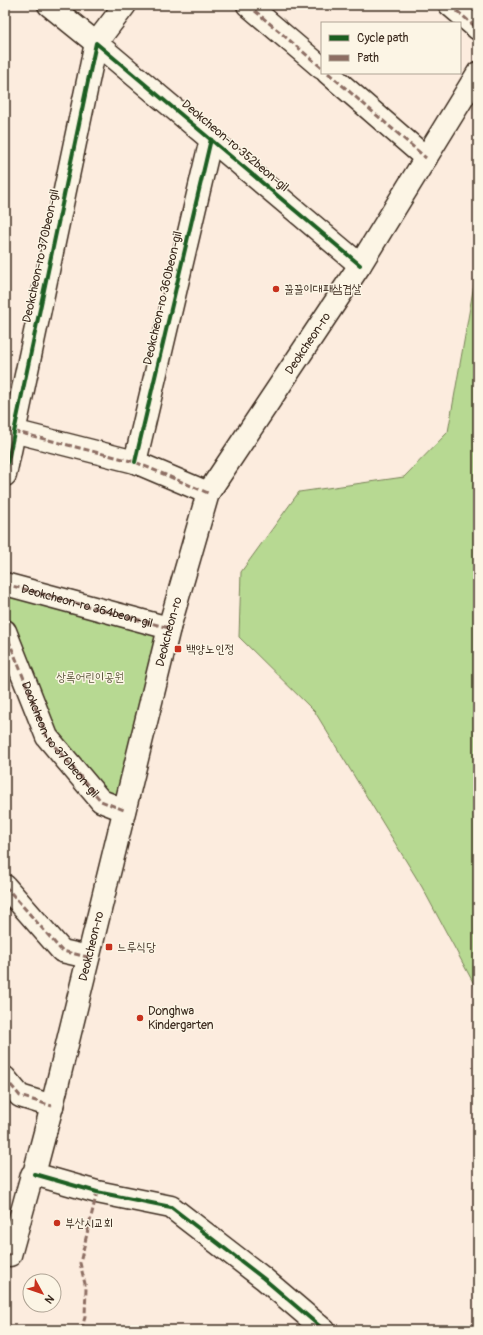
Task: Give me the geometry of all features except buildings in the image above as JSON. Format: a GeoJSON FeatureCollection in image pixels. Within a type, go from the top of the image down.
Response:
{"type":"FeatureCollection","features":[{"type":"Feature","properties":{"kind":"street","name":"Deokcheon-ro 352beon-gil"},"geometry":{"type":"LineString","coordinates":[[49,5],[360,265]]}},
{"type":"Feature","properties":{"kind":"street"},"geometry":{"type":"LineString","coordinates":[[96,43],[125,5]]}},
{"type":"Feature","properties":{"kind":"street"},"geometry":{"type":"LineString","coordinates":[[248,5],[321,67]]}},
{"type":"Feature","properties":{"kind":"street"},"geometry":{"type":"LineString","coordinates":[[450,5],[478,29]]}},
{"type":"Feature","properties":{"kind":"street","name":"Deokcheon-ro 370beon-gil"},"geometry":{"type":"LineString","coordinates":[[5,475],[9,430],[96,43]]}},
{"type":"Feature","properties":{"kind":"street","name":"Deokcheon-ro"},"geometry":{"type":"LineString","coordinates":[[8,1255],[32,1175],[34,1174],[52,1106],[169,628],[208,493],[360,265],[478,73]]}},
{"type":"Feature","properties":{"kind":"street"},"geometry":{"type":"LineString","coordinates":[[329,74],[426,158]]}},
{"type":"Feature","properties":{"kind":"street","name":"Deokcheon-ro 360beon-gil"},"geometry":{"type":"LineString","coordinates":[[135,462],[211,139]]}},
{"type":"Feature","properties":{"kind":"street"},"geometry":{"type":"LineString","coordinates":[[9,430],[135,462],[208,493]]}},
{"type":"Feature","properties":{"kind":"street","name":"Deokcheon-ro 364beon-gil"},"geometry":{"type":"LineString","coordinates":[[5,584],[169,628]]}},
{"type":"Feature","properties":{"kind":"street","name":"Deokcheon-ro 370beon-gil"},"geometry":{"type":"LineString","coordinates":[[5,631],[47,737],[101,801],[124,810]]}},
{"type":"Feature","properties":{"kind":"street"},"geometry":{"type":"LineString","coordinates":[[5,886],[62,951],[88,957]]}},
{"type":"Feature","properties":{"kind":"street"},"geometry":{"type":"LineString","coordinates":[[5,1078],[20,1096],[52,1106]]}},
{"type":"Feature","properties":{"kind":"street"},"geometry":{"type":"LineString","coordinates":[[34,1174],[97,1192],[171,1206],[263,1278],[324,1330]]}},
{"type":"Feature","properties":{"kind":"green space"},"geometry":{"type":"Polygon","coordinates":[[[478,262],[478,997],[474,984],[422,887],[315,712],[239,637],[241,572],[299,492],[404,477],[448,432],[478,262]]]}},
{"type":"Feature","properties":{"kind":"green space","name":"상록어린이공원"},"geometry":{"type":"Polygon","coordinates":[[[5,592],[162,634],[120,802],[99,794],[49,734],[5,624],[5,592]]]}},
{"type":"Feature","properties":{"kind":"marked path"},"geometry":{"type":"LineString","coordinates":[[248,5],[321,67]]}},
{"type":"Feature","properties":{"kind":"marked path"},"geometry":{"type":"LineString","coordinates":[[450,5],[478,29]]}},
{"type":"Feature","properties":{"kind":"marked path"},"geometry":{"type":"LineString","coordinates":[[329,74],[426,158]]}},
{"type":"Feature","properties":{"kind":"marked path"},"geometry":{"type":"LineString","coordinates":[[5,429],[135,462],[208,493]]}},
{"type":"Feature","properties":{"kind":"marked path"},"geometry":{"type":"LineString","coordinates":[[5,584],[169,628]]}},
{"type":"Feature","properties":{"kind":"marked path"},"geometry":{"type":"LineString","coordinates":[[5,631],[47,737],[101,801],[124,810]]}},
{"type":"Feature","properties":{"kind":"marked path"},"geometry":{"type":"LineString","coordinates":[[5,886],[62,951],[88,957]]}},
{"type":"Feature","properties":{"kind":"marked path"},"geometry":{"type":"LineString","coordinates":[[5,1078],[20,1096],[52,1106]]}},
{"type":"Feature","properties":{"kind":"marked path"},"geometry":{"type":"LineString","coordinates":[[82,1330],[85,1316],[86,1288],[80,1263],[97,1192]]}},
{"type":"Feature","properties":{"kind":"marked path"},"geometry":{"type":"LineString","coordinates":[[5,1254],[10,1255]]}},
{"type":"Feature","properties":{"kind":"cycle path"},"geometry":{"type":"LineString","coordinates":[[5,475],[96,43],[360,265]]}},
{"type":"Feature","properties":{"kind":"cycle path"},"geometry":{"type":"LineString","coordinates":[[135,462],[211,139]]}},
{"type":"Feature","properties":{"kind":"cycle path"},"geometry":{"type":"LineString","coordinates":[[34,1174],[97,1192],[171,1207],[263,1278],[324,1330]]}},
{"type":"Feature","properties":{"kind":"place","name":"꿀꿀이대패삼겹살"},"geometry":{"type":"Point","coordinates":[276,289]}},
{"type":"Feature","properties":{"kind":"place","name":"백양노인정"},"geometry":{"type":"Point","coordinates":[178,649]}},
{"type":"Feature","properties":{"kind":"place","name":"느루식당"},"geometry":{"type":"Point","coordinates":[109,947]}},
{"type":"Feature","properties":{"kind":"place","name":"Donghwa Kindergarten"},"geometry":{"type":"Point","coordinates":[140,1018]}},
{"type":"Feature","properties":{"kind":"place","name":"부산시교회"},"geometry":{"type":"Point","coordinates":[57,1223]}}]}
